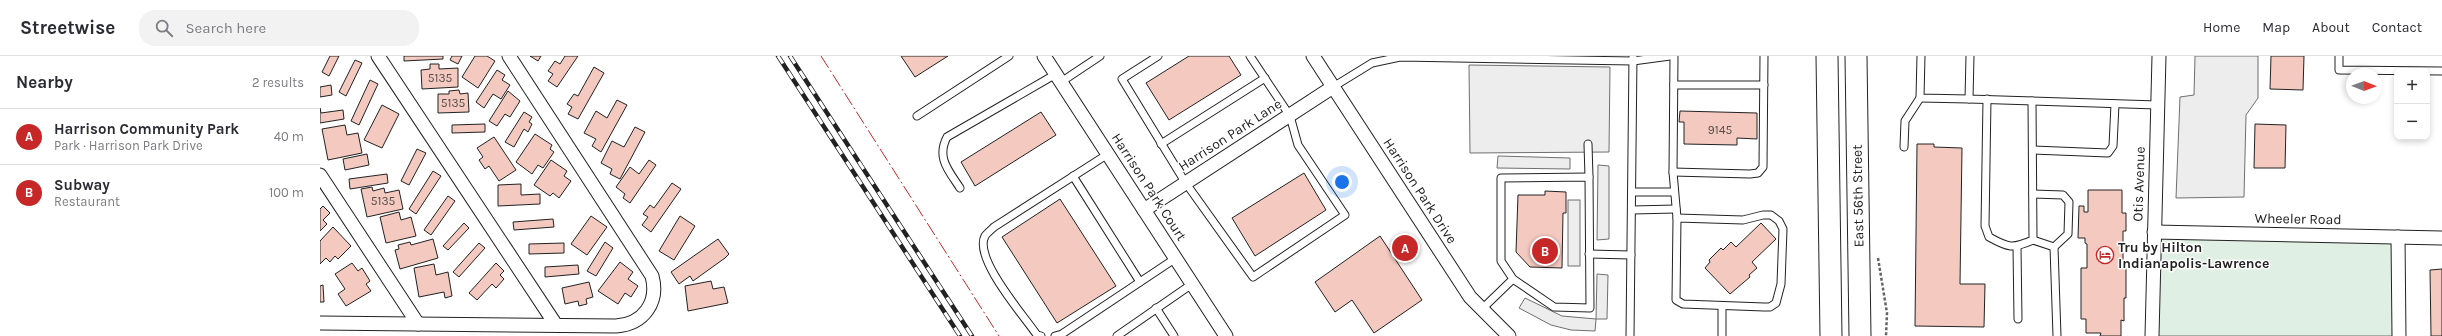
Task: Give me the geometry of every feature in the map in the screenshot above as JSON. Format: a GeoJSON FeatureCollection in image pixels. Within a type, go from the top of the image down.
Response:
{"type":"FeatureCollection","features":[{"type":"Feature","properties":{"kind":"main road","name":"East 56th Street"},"geometry":{"type":"LineString","coordinates":[[1828,56],[1831,336]]}},
{"type":"Feature","properties":{"kind":"main road","name":"East 56th Street"},"geometry":{"type":"LineString","coordinates":[[1856,56],[1860,336]]}},
{"type":"Feature","properties":{"kind":"street"},"geometry":{"type":"LineString","coordinates":[[378,56],[556,325]]}},
{"type":"Feature","properties":{"kind":"street"},"geometry":{"type":"LineString","coordinates":[[320,322],[616,326],[633,322],[644,315],[652,304],[654,286],[648,268],[509,56]]}},
{"type":"Feature","properties":{"kind":"street","name":"Harrison Park Court"},"geometry":{"type":"LineString","coordinates":[[1044,56],[1226,336]]}},
{"type":"Feature","properties":{"kind":"street","name":"Harrison Park Drive"},"geometry":{"type":"LineString","coordinates":[[1313,56],[1470,297],[1481,310],[1509,336]]}},
{"type":"Feature","properties":{"kind":"street","name":"Otis Avenue"},"geometry":{"type":"LineString","coordinates":[[2152,336],[2159,56]]}},
{"type":"Feature","properties":{"kind":"street","name":"Harrison Park Lane"},"geometry":{"type":"LineString","coordinates":[[1144,210],[1185,182],[1333,88]]}},
{"type":"Feature","properties":{"kind":"street"},"geometry":{"type":"LineString","coordinates":[[320,175],[418,324]]}},
{"type":"Feature","properties":{"kind":"street","name":"Wheeler Road"},"geometry":{"type":"LineString","coordinates":[[2154,232],[2442,238]]}},
{"type":"Feature","properties":{"kind":"street"},"geometry":{"type":"LineString","coordinates":[[2398,237],[2399,336]]}},
{"type":"Feature","properties":{"kind":"lane"},"geometry":{"type":"LineString","coordinates":[[917,116],[1009,56]]}},
{"type":"Feature","properties":{"kind":"lane"},"geometry":{"type":"LineString","coordinates":[[960,188],[943,163],[942,147],[947,137],[1100,56]]}},
{"type":"Feature","properties":{"kind":"lane"},"geometry":{"type":"LineString","coordinates":[[1158,56],[1122,79],[1185,182],[1253,277],[1345,215],[1298,145],[1290,116],[1250,56]]}},
{"type":"Feature","properties":{"kind":"lane"},"geometry":{"type":"LineString","coordinates":[[1333,88],[1372,63],[1400,57],[1633,58],[1670,56]]}},
{"type":"Feature","properties":{"kind":"lane"},"geometry":{"type":"LineString","coordinates":[[1674,56],[1672,172],[1677,218],[1676,300],[1683,304],[1722,306],[1770,307],[1776,303],[1781,284],[1783,229],[1779,221],[1771,215],[1743,220],[1677,218]]}},
{"type":"Feature","properties":{"kind":"lane"},"geometry":{"type":"LineString","coordinates":[[1672,172],[1758,173],[1763,167],[1764,56]]}},
{"type":"Feature","properties":{"kind":"lane"},"geometry":{"type":"LineString","coordinates":[[1904,147],[1906,120],[1920,98],[1921,56]]}},
{"type":"Feature","properties":{"kind":"lane"},"geometry":{"type":"LineString","coordinates":[[1969,99],[1970,56]]}},
{"type":"Feature","properties":{"kind":"lane"},"geometry":{"type":"LineString","coordinates":[[2339,56],[2339,70],[2442,71]]}},
{"type":"Feature","properties":{"kind":"lane"},"geometry":{"type":"LineString","coordinates":[[1630,336],[1633,58]]}},
{"type":"Feature","properties":{"kind":"lane"},"geometry":{"type":"LineString","coordinates":[[1161,144],[1265,78]]}},
{"type":"Feature","properties":{"kind":"lane"},"geometry":{"type":"LineString","coordinates":[[1674,85],[1764,86]]}},
{"type":"Feature","properties":{"kind":"lane"},"geometry":{"type":"LineString","coordinates":[[1920,98],[2157,105]]}},
{"type":"Feature","properties":{"kind":"lane"},"geometry":{"type":"LineString","coordinates":[[1987,100],[1985,226],[1989,237],[2006,247],[2017,247],[2033,240],[2054,247]]}},
{"type":"Feature","properties":{"kind":"lane"},"geometry":{"type":"LineString","coordinates":[[2032,101],[2033,240]]}},
{"type":"Feature","properties":{"kind":"lane"},"geometry":{"type":"LineString","coordinates":[[2032,150],[2108,153],[2113,146],[2115,104]]}},
{"type":"Feature","properties":{"kind":"lane"},"geometry":{"type":"LineString","coordinates":[[1588,144],[1589,177],[1590,308],[1554,307],[1513,279],[1501,261],[1501,178],[1589,177]]}},
{"type":"Feature","properties":{"kind":"lane"},"geometry":{"type":"LineString","coordinates":[[1041,336],[1037,335],[988,265],[984,248],[985,237],[994,227],[1108,154]]}},
{"type":"Feature","properties":{"kind":"lane"},"geometry":{"type":"LineString","coordinates":[[1073,176],[1140,282]]}},
{"type":"Feature","properties":{"kind":"lane"},"geometry":{"type":"LineString","coordinates":[[1632,192],[1674,192]]}},
{"type":"Feature","properties":{"kind":"lane"},"geometry":{"type":"LineString","coordinates":[[2033,194],[2063,195],[2069,202],[2068,234],[2054,247],[2056,336]]}},
{"type":"Feature","properties":{"kind":"lane"},"geometry":{"type":"LineString","coordinates":[[1632,210],[1676,210]]}},
{"type":"Feature","properties":{"kind":"lane"},"geometry":{"type":"LineString","coordinates":[[2017,247],[2018,319]]}},
{"type":"Feature","properties":{"kind":"lane"},"geometry":{"type":"LineString","coordinates":[[1589,254],[1631,255]]}},
{"type":"Feature","properties":{"kind":"lane"},"geometry":{"type":"LineString","coordinates":[[1055,336],[1062,334],[1176,258]]}},
{"type":"Feature","properties":{"kind":"lane"},"geometry":{"type":"LineString","coordinates":[[1481,310],[1513,279]]}},
{"type":"Feature","properties":{"kind":"lane"},"geometry":{"type":"LineString","coordinates":[[1117,336],[1192,284]]}},
{"type":"Feature","properties":{"kind":"lane"},"geometry":{"type":"LineString","coordinates":[[1722,306],[1722,336]]}},
{"type":"Feature","properties":{"kind":"lane"},"geometry":{"type":"LineString","coordinates":[[1156,308],[1174,336]]}},
{"type":"Feature","properties":{"kind":"path"},"geometry":{"type":"LineString","coordinates":[[1886,336],[1887,313]]}},
{"type":"Feature","properties":{"kind":"green space"},"geometry":{"type":"Polygon","coordinates":[[[2154,232],[2398,237],[2399,336],[2152,336],[2154,232]]]}},
{"type":"Feature","properties":{"kind":"shaded area"},"geometry":{"type":"Polygon","coordinates":[[[2195,56],[2258,56],[2258,98],[2246,115],[2244,197],[2176,198],[2180,97],[2194,95],[2195,56]]]}},
{"type":"Feature","properties":{"kind":"shaded area"},"geometry":{"type":"Polygon","coordinates":[[[1469,65],[1610,67],[1609,152],[1470,153],[1469,65]]]}},
{"type":"Feature","properties":{"kind":"shaded area"},"geometry":{"type":"Polygon","coordinates":[[[1498,156],[1570,158],[1570,169],[1497,168],[1498,156]]]}},
{"type":"Feature","properties":{"kind":"shaded area"},"geometry":{"type":"Polygon","coordinates":[[[1598,165],[1609,166],[1609,239],[1597,240],[1598,165]]]}},
{"type":"Feature","properties":{"kind":"shaded area"},"geometry":{"type":"Polygon","coordinates":[[[1568,200],[1580,200],[1580,266],[1568,266],[1568,200]]]}},
{"type":"Feature","properties":{"kind":"shaded area"},"geometry":{"type":"Polygon","coordinates":[[[1597,274],[1608,275],[1607,319],[1596,319],[1597,274]]]}},
{"type":"Feature","properties":{"kind":"shaded area"},"geometry":{"type":"Polygon","coordinates":[[[1525,298],[1562,316],[1596,319],[1595,331],[1571,330],[1551,325],[1519,308],[1525,298]]]}},
{"type":"Feature","properties":{"kind":"building"},"geometry":{"type":"Polygon","coordinates":[[[330,56],[339,56],[329,76],[322,72],[330,56]]]}},
{"type":"Feature","properties":{"kind":"building"},"geometry":{"type":"Polygon","coordinates":[[[404,56],[443,56],[443,59],[404,61],[404,56]]]}},
{"type":"Feature","properties":{"kind":"building"},"geometry":{"type":"Polygon","coordinates":[[[452,56],[462,56],[458,64],[450,60],[452,56]]]}},
{"type":"Feature","properties":{"kind":"building"},"geometry":{"type":"Polygon","coordinates":[[[475,56],[487,56],[495,61],[478,88],[462,77],[475,56]]]}},
{"type":"Feature","properties":{"kind":"building"},"geometry":{"type":"Polygon","coordinates":[[[530,56],[541,56],[538,61],[530,56]]]}},
{"type":"Feature","properties":{"kind":"building"},"geometry":{"type":"Polygon","coordinates":[[[565,56],[578,56],[557,87],[548,81],[553,74],[548,71],[555,61],[560,64],[565,56]]]}},
{"type":"Feature","properties":{"kind":"building"},"geometry":{"type":"Polygon","coordinates":[[[901,56],[948,56],[915,77],[901,56]]]}},
{"type":"Feature","properties":{"kind":"building"},"geometry":{"type":"Polygon","coordinates":[[[1189,56],[1229,56],[1241,75],[1169,120],[1146,83],[1189,56]]]}},
{"type":"Feature","properties":{"kind":"building"},"geometry":{"type":"Polygon","coordinates":[[[2271,56],[2304,56],[2303,90],[2270,89],[2271,56]]]}},
{"type":"Feature","properties":{"kind":"building"},"geometry":{"type":"Polygon","coordinates":[[[355,60],[362,63],[346,96],[339,92],[355,60]]]}},
{"type":"Feature","properties":{"kind":"building"},"geometry":{"type":"Polygon","coordinates":[[[430,64],[439,64],[439,69],[458,68],[458,87],[422,89],[421,70],[430,69],[430,64]]]}},
{"type":"Feature","properties":{"kind":"building"},"geometry":{"type":"Polygon","coordinates":[[[594,67],[604,73],[578,119],[568,114],[572,107],[567,104],[574,94],[578,96],[594,67]]]}},
{"type":"Feature","properties":{"kind":"building"},"geometry":{"type":"Polygon","coordinates":[[[497,70],[505,75],[502,80],[510,85],[501,99],[493,94],[484,108],[476,102],[497,70]]]}},
{"type":"Feature","properties":{"kind":"building"},"geometry":{"type":"Polygon","coordinates":[[[370,80],[378,84],[359,125],[351,121],[370,80]]]}},
{"type":"Feature","properties":{"kind":"building"},"geometry":{"type":"Polygon","coordinates":[[[331,85],[332,95],[320,97],[320,87],[331,85]]]}},
{"type":"Feature","properties":{"kind":"building"},"geometry":{"type":"Polygon","coordinates":[[[459,90],[460,94],[468,93],[469,112],[438,113],[438,94],[449,94],[449,91],[459,90]]]}},
{"type":"Feature","properties":{"kind":"building"},"geometry":{"type":"Polygon","coordinates":[[[508,91],[520,101],[510,117],[505,114],[497,126],[489,121],[508,91]]]}},
{"type":"Feature","properties":{"kind":"building"},"geometry":{"type":"Polygon","coordinates":[[[617,100],[627,105],[601,152],[592,146],[596,139],[584,133],[596,111],[607,118],[617,100]]]}},
{"type":"Feature","properties":{"kind":"building"},"geometry":{"type":"Polygon","coordinates":[[[382,105],[399,114],[382,148],[364,140],[382,105]]]}},
{"type":"Feature","properties":{"kind":"building"},"geometry":{"type":"Polygon","coordinates":[[[320,108],[321,113],[343,110],[344,119],[320,123],[320,108]]]}},
{"type":"Feature","properties":{"kind":"building"},"geometry":{"type":"Polygon","coordinates":[[[1680,111],[1757,113],[1757,139],[1737,138],[1737,145],[1684,144],[1684,122],[1679,122],[1680,111]]]}},
{"type":"Feature","properties":{"kind":"building"},"geometry":{"type":"Polygon","coordinates":[[[524,112],[532,117],[529,122],[532,124],[528,132],[524,129],[514,147],[505,142],[524,112]]]}},
{"type":"Feature","properties":{"kind":"building"},"geometry":{"type":"Polygon","coordinates":[[[1041,112],[1056,135],[975,186],[961,162],[1041,112]]]}},
{"type":"Feature","properties":{"kind":"building"},"geometry":{"type":"Polygon","coordinates":[[[485,124],[485,132],[452,133],[452,125],[485,124]]]}},
{"type":"Feature","properties":{"kind":"building"},"geometry":{"type":"Polygon","coordinates":[[[2255,124],[2286,125],[2285,168],[2254,168],[2255,124]]]}},
{"type":"Feature","properties":{"kind":"building"},"geometry":{"type":"Polygon","coordinates":[[[345,125],[347,135],[358,133],[362,153],[328,160],[322,129],[345,125]]]}},
{"type":"Feature","properties":{"kind":"building"},"geometry":{"type":"Polygon","coordinates":[[[635,127],[645,132],[620,179],[610,174],[612,169],[601,163],[612,141],[624,147],[635,127]]]}},
{"type":"Feature","properties":{"kind":"building"},"geometry":{"type":"Polygon","coordinates":[[[535,134],[552,145],[550,149],[554,152],[543,168],[538,165],[532,174],[516,162],[535,134]]]}},
{"type":"Feature","properties":{"kind":"building"},"geometry":{"type":"Polygon","coordinates":[[[494,137],[516,170],[499,181],[489,166],[485,169],[479,160],[483,157],[477,148],[494,137]]]}},
{"type":"Feature","properties":{"kind":"building"},"geometry":{"type":"Polygon","coordinates":[[[1917,144],[1934,144],[1934,147],[1962,148],[1960,284],[1985,284],[1984,327],[1915,326],[1917,144]]]}},
{"type":"Feature","properties":{"kind":"building"},"geometry":{"type":"Polygon","coordinates":[[[417,149],[426,153],[409,185],[401,181],[417,149]]]}},
{"type":"Feature","properties":{"kind":"building"},"geometry":{"type":"Polygon","coordinates":[[[367,154],[369,165],[345,170],[343,159],[367,154]]]}},
{"type":"Feature","properties":{"kind":"building"},"geometry":{"type":"Polygon","coordinates":[[[551,160],[567,171],[564,176],[571,181],[559,198],[553,193],[550,196],[534,185],[551,160]]]}},
{"type":"Feature","properties":{"kind":"building"},"geometry":{"type":"Polygon","coordinates":[[[649,160],[656,165],[630,203],[623,198],[625,194],[616,187],[630,167],[639,174],[649,160]]]}},
{"type":"Feature","properties":{"kind":"building"},"geometry":{"type":"Polygon","coordinates":[[[433,171],[441,176],[416,214],[409,209],[433,171]]]}},
{"type":"Feature","properties":{"kind":"building"},"geometry":{"type":"Polygon","coordinates":[[[1304,173],[1326,210],[1255,256],[1232,218],[1304,173]]]}},
{"type":"Feature","properties":{"kind":"building"},"geometry":{"type":"Polygon","coordinates":[[[387,174],[388,183],[350,189],[349,179],[387,174]]]}},
{"type":"Feature","properties":{"kind":"building"},"geometry":{"type":"Polygon","coordinates":[[[672,183],[681,189],[651,232],[642,225],[648,217],[643,214],[650,205],[654,208],[672,183]]]}},
{"type":"Feature","properties":{"kind":"building"},"geometry":{"type":"Polygon","coordinates":[[[521,184],[521,195],[540,194],[540,204],[498,206],[498,185],[521,184]]]}},
{"type":"Feature","properties":{"kind":"building"},"geometry":{"type":"Polygon","coordinates":[[[372,187],[373,191],[384,188],[385,193],[399,190],[403,209],[367,217],[361,189],[372,187]]]}},
{"type":"Feature","properties":{"kind":"building","name":"Tru by Hilton Indianapolis-Lawrence"},"geometry":{"type":"Polygon","coordinates":[[[2088,190],[2122,190],[2122,213],[2126,213],[2126,231],[2123,231],[2123,267],[2126,267],[2126,298],[2124,298],[2124,321],[2121,320],[2121,336],[2100,336],[2101,333],[2086,333],[2086,319],[2081,319],[2081,268],[2087,268],[2087,244],[2085,243],[2085,238],[2078,238],[2079,206],[2084,206],[2084,212],[2088,212],[2088,190]]]}},
{"type":"Feature","properties":{"kind":"building"},"geometry":{"type":"Polygon","coordinates":[[[1545,191],[1566,192],[1566,213],[1563,213],[1562,268],[1530,267],[1516,252],[1518,195],[1545,195],[1545,191]]]}},
{"type":"Feature","properties":{"kind":"building"},"geometry":{"type":"Polygon","coordinates":[[[448,196],[455,201],[431,235],[424,230],[448,196]]]}},
{"type":"Feature","properties":{"kind":"building"},"geometry":{"type":"Polygon","coordinates":[[[1060,199],[1116,286],[1057,323],[1002,237],[1060,199]]]}},
{"type":"Feature","properties":{"kind":"building"},"geometry":{"type":"Polygon","coordinates":[[[323,206],[330,213],[323,220],[327,224],[320,231],[320,209],[323,206]]]}},
{"type":"Feature","properties":{"kind":"building"},"geometry":{"type":"Polygon","coordinates":[[[399,212],[401,220],[411,217],[416,236],[386,243],[380,217],[399,212]]]}},
{"type":"Feature","properties":{"kind":"building"},"geometry":{"type":"Polygon","coordinates":[[[591,216],[607,227],[587,255],[571,244],[591,216]]]}},
{"type":"Feature","properties":{"kind":"building"},"geometry":{"type":"Polygon","coordinates":[[[680,216],[695,226],[674,260],[659,251],[680,216]]]}},
{"type":"Feature","properties":{"kind":"building"},"geometry":{"type":"Polygon","coordinates":[[[553,219],[554,227],[514,230],[513,222],[553,219]]]}},
{"type":"Feature","properties":{"kind":"building"},"geometry":{"type":"Polygon","coordinates":[[[464,223],[469,228],[448,250],[443,246],[464,223]]]}},
{"type":"Feature","properties":{"kind":"building"},"geometry":{"type":"Polygon","coordinates":[[[1761,223],[1776,239],[1752,262],[1757,268],[1749,275],[1750,277],[1730,294],[1705,268],[1710,262],[1709,260],[1721,248],[1723,250],[1731,242],[1736,247],[1761,223]]]}},
{"type":"Feature","properties":{"kind":"building"},"geometry":{"type":"Polygon","coordinates":[[[333,227],[351,246],[338,259],[335,256],[330,262],[326,258],[320,264],[320,241],[333,227]]]}},
{"type":"Feature","properties":{"kind":"building"},"geometry":{"type":"Polygon","coordinates":[[[1380,236],[1422,300],[1374,333],[1352,300],[1335,312],[1315,282],[1380,236]]]}},
{"type":"Feature","properties":{"kind":"building"},"geometry":{"type":"Polygon","coordinates":[[[433,239],[438,258],[400,269],[395,250],[399,249],[398,245],[410,242],[411,245],[433,239]]]}},
{"type":"Feature","properties":{"kind":"building"},"geometry":{"type":"Polygon","coordinates":[[[718,239],[729,254],[693,281],[690,276],[679,284],[671,272],[718,239]]]}},
{"type":"Feature","properties":{"kind":"building"},"geometry":{"type":"Polygon","coordinates":[[[605,242],[613,248],[596,276],[587,271],[605,242]]]}},
{"type":"Feature","properties":{"kind":"building"},"geometry":{"type":"Polygon","coordinates":[[[479,243],[485,248],[459,277],[453,272],[479,243]]]}},
{"type":"Feature","properties":{"kind":"building"},"geometry":{"type":"Polygon","coordinates":[[[564,243],[564,253],[529,254],[529,244],[564,243]]]}},
{"type":"Feature","properties":{"kind":"building"},"geometry":{"type":"Polygon","coordinates":[[[620,262],[633,272],[628,279],[638,286],[631,297],[625,293],[618,304],[598,291],[620,262]]]}},
{"type":"Feature","properties":{"kind":"building"},"geometry":{"type":"Polygon","coordinates":[[[352,263],[358,271],[362,268],[370,281],[366,284],[371,291],[346,306],[338,294],[345,289],[335,274],[352,263]]]}},
{"type":"Feature","properties":{"kind":"building"},"geometry":{"type":"Polygon","coordinates":[[[496,263],[504,271],[500,275],[504,279],[496,288],[492,284],[477,300],[469,293],[496,263]]]}},
{"type":"Feature","properties":{"kind":"building"},"geometry":{"type":"Polygon","coordinates":[[[434,264],[436,275],[448,272],[452,296],[445,298],[444,292],[419,297],[414,268],[434,264]]]}},
{"type":"Feature","properties":{"kind":"building"},"geometry":{"type":"Polygon","coordinates":[[[578,265],[579,274],[545,277],[545,267],[578,265]]]}},
{"type":"Feature","properties":{"kind":"building"},"geometry":{"type":"Polygon","coordinates":[[[2442,269],[2442,336],[2431,336],[2430,270],[2442,269]]]}},
{"type":"Feature","properties":{"kind":"building"},"geometry":{"type":"Polygon","coordinates":[[[711,281],[713,289],[724,287],[728,303],[688,311],[685,286],[711,281]]]}},
{"type":"Feature","properties":{"kind":"building"},"geometry":{"type":"Polygon","coordinates":[[[589,282],[593,297],[586,299],[587,304],[579,306],[578,301],[565,304],[562,288],[589,282]]]}},
{"type":"Feature","properties":{"kind":"building"},"geometry":{"type":"Polygon","coordinates":[[[323,285],[324,302],[320,302],[320,286],[323,285]]]}},
{"type":"Feature","properties":{"kind":"railway"},"geometry":{"type":"LineString","coordinates":[[778,56],[960,336]]}},
{"type":"Feature","properties":{"kind":"railway"},"geometry":{"type":"LineString","coordinates":[[790,56],[972,336]]}},
{"type":"Feature","properties":{"kind":"power"},"geometry":{"type":"LineString","coordinates":[[821,56],[999,336]]}},
{"type":"Feature","properties":{"kind":"place","name":"Harrison Community Park"},"geometry":{"type":"Point","coordinates":[1405,248]}},
{"type":"Feature","properties":{"kind":"place","name":"Subway"},"geometry":{"type":"Point","coordinates":[1545,251]}},
{"type":"Feature","properties":{"kind":"place","name":"Tru by Hilton Indianapolis-Lawrence"},"geometry":{"type":"Point","coordinates":[2105,255]}}]}
